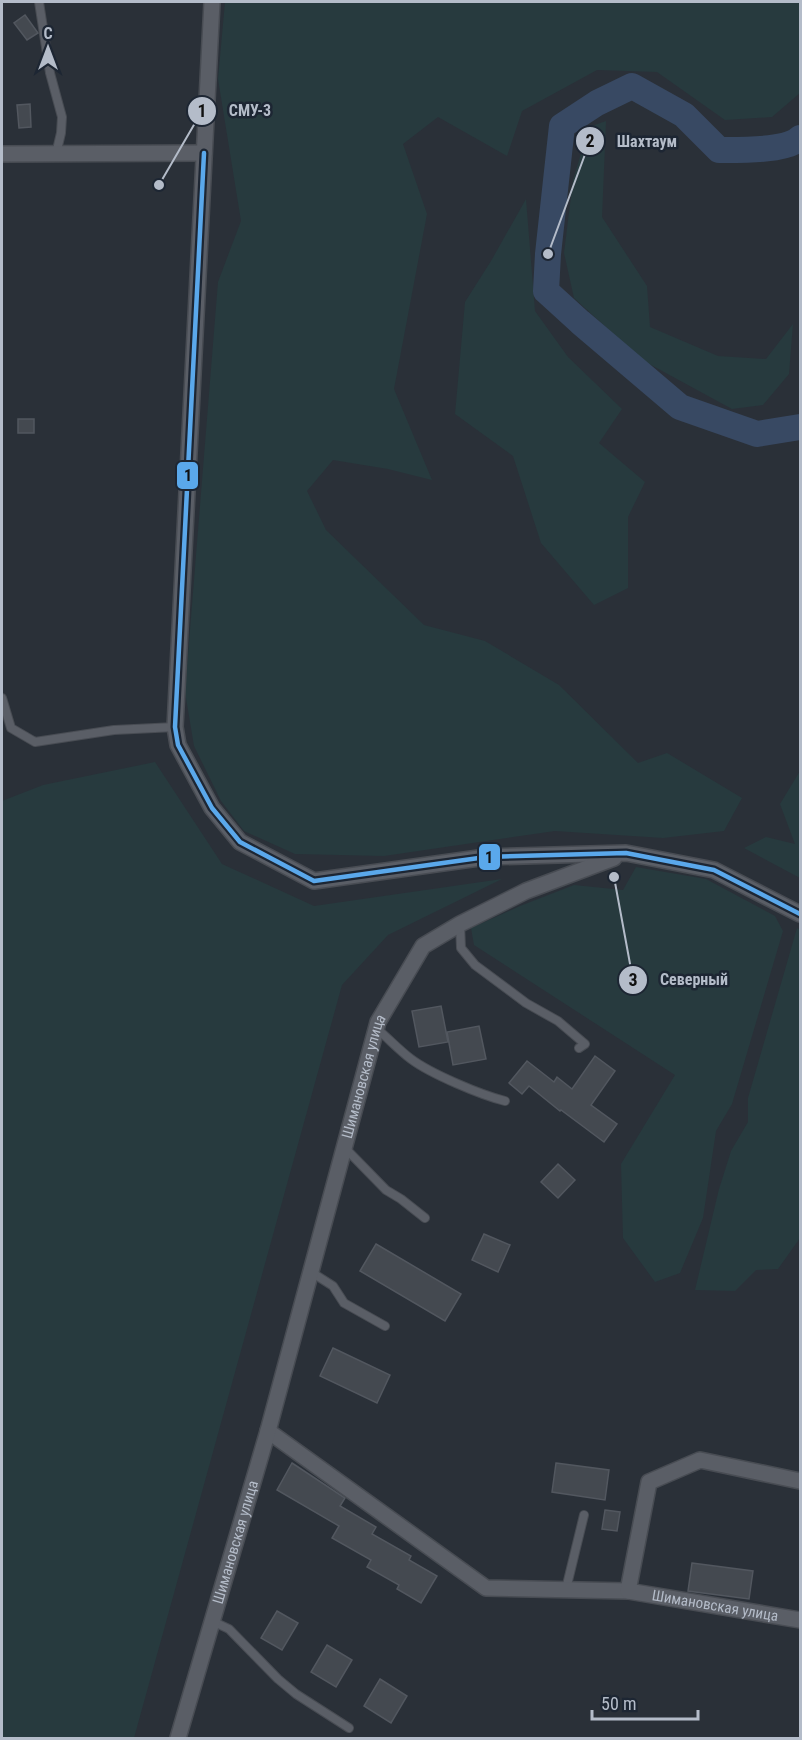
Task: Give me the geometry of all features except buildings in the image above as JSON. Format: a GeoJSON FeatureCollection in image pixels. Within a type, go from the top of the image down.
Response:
{"type":"FeatureCollection","features":[{"type":"Feature","properties":{"kind":"street"},"geometry":{"type":"LineString","coordinates":[[212,2],[175,727],[178,745],[212,808],[240,842],[314,881],[486,857],[626,854],[714,870],[801,914]]}},
{"type":"Feature","properties":{"kind":"street"},"geometry":{"type":"LineString","coordinates":[[2,154],[204,153]]}},
{"type":"Feature","properties":{"kind":"street","name":"Шимановская улица"},"geometry":{"type":"LineString","coordinates":[[178,1738],[268,1431],[378,1022],[423,946],[460,924],[526,891],[626,854]]}},
{"type":"Feature","properties":{"kind":"street","name":"Шимановская улица"},"geometry":{"type":"LineString","coordinates":[[268,1431],[486,1588],[628,1591],[801,1620]]}},
{"type":"Feature","properties":{"kind":"street"},"geometry":{"type":"LineString","coordinates":[[628,1591],[649,1482],[700,1460],[801,1481]]}},
{"type":"Feature","properties":{"kind":"lane"},"geometry":{"type":"LineString","coordinates":[[39,2],[50,73],[62,117],[56,154]]}},
{"type":"Feature","properties":{"kind":"lane"},"geometry":{"type":"LineString","coordinates":[[2,698],[11,728],[35,742],[114,730],[175,727]]}},
{"type":"Feature","properties":{"kind":"lane"},"geometry":{"type":"LineString","coordinates":[[460,924],[461,948],[475,965],[526,1003],[558,1021],[585,1044],[579,1048]]}},
{"type":"Feature","properties":{"kind":"lane"},"geometry":{"type":"LineString","coordinates":[[376,1028],[424,1068],[505,1101]]}},
{"type":"Feature","properties":{"kind":"lane"},"geometry":{"type":"LineString","coordinates":[[344,1147],[386,1190],[425,1218]]}},
{"type":"Feature","properties":{"kind":"lane"},"geometry":{"type":"LineString","coordinates":[[311,1272],[333,1286],[344,1303],[385,1326]]}},
{"type":"Feature","properties":{"kind":"lane"},"geometry":{"type":"LineString","coordinates":[[566,1589],[584,1515]]}},
{"type":"Feature","properties":{"kind":"lane","name":"Шимановская улица"},"geometry":{"type":"LineString","coordinates":[[213,1621],[229,1629],[296,1694],[350,1728]]}},
{"type":"Feature","properties":{"kind":"green space"},"geometry":{"type":"Polygon","coordinates":[[[225,2],[800,2],[800,93],[772,117],[725,120],[657,72],[597,70],[522,111],[507,156],[438,117],[403,144],[427,214],[394,389],[432,480],[388,469],[333,460],[307,491],[326,530],[424,625],[485,641],[559,685],[638,763],[667,753],[742,798],[724,831],[663,838],[555,831],[384,856],[295,854],[244,831],[221,801],[194,746],[185,692],[218,282],[241,221],[218,79],[225,2]]]}},
{"type":"Feature","properties":{"kind":"green space"},"geometry":{"type":"Polygon","coordinates":[[[606,121],[602,217],[647,286],[650,327],[718,356],[766,359],[793,324],[789,374],[763,405],[732,409],[642,360],[574,298],[564,253],[573,180],[589,127],[606,121]]]}},
{"type":"Feature","properties":{"kind":"green space"},"geometry":{"type":"Polygon","coordinates":[[[526,199],[535,311],[568,357],[622,409],[599,443],[645,482],[628,517],[628,588],[594,605],[541,543],[513,456],[455,414],[465,302],[526,199]]]}},
{"type":"Feature","properties":{"kind":"green space"},"geometry":{"type":"Polygon","coordinates":[[[155,762],[222,864],[314,906],[502,879],[388,935],[342,985],[134,1738],[2,1738],[2,801],[43,785],[155,762]]]}},
{"type":"Feature","properties":{"kind":"green space"},"geometry":{"type":"Polygon","coordinates":[[[800,771],[800,878],[744,848],[766,837],[795,844],[780,804],[800,771]]]}},
{"type":"Feature","properties":{"kind":"green space"},"geometry":{"type":"Polygon","coordinates":[[[636,867],[706,879],[775,916],[783,931],[732,1104],[716,1131],[703,1218],[680,1273],[655,1282],[623,1238],[621,1164],[675,1075],[474,945],[471,928],[574,885],[623,890],[636,867]]]}},
{"type":"Feature","properties":{"kind":"green space"},"geometry":{"type":"Polygon","coordinates":[[[797,928],[800,930],[800,1238],[778,1269],[756,1270],[735,1291],[695,1290],[719,1189],[731,1151],[748,1122],[748,1098],[797,928]]]}},
{"type":"Feature","properties":{"kind":"waterway"},"geometry":{"type":"LineString","coordinates":[[800,138],[774,148],[719,150],[684,115],[632,86],[597,103],[562,126],[546,291],[680,407],[757,434],[800,427]]}},
{"type":"Feature","properties":{"kind":"transit line","name":"1"},"geometry":{"type":"LineString","coordinates":[[204,153],[175,727],[178,745],[212,808],[240,842],[314,881],[486,857],[626,853],[714,870],[800,914]]}},
{"type":"Feature","properties":{"kind":"place","name":"СМУ-3"},"geometry":{"type":"Point","coordinates":[159,185]}},
{"type":"Feature","properties":{"kind":"place","name":"Шахтаум"},"geometry":{"type":"Point","coordinates":[548,254]}},
{"type":"Feature","properties":{"kind":"place","name":"Северный"},"geometry":{"type":"Point","coordinates":[614,877]}}]}
